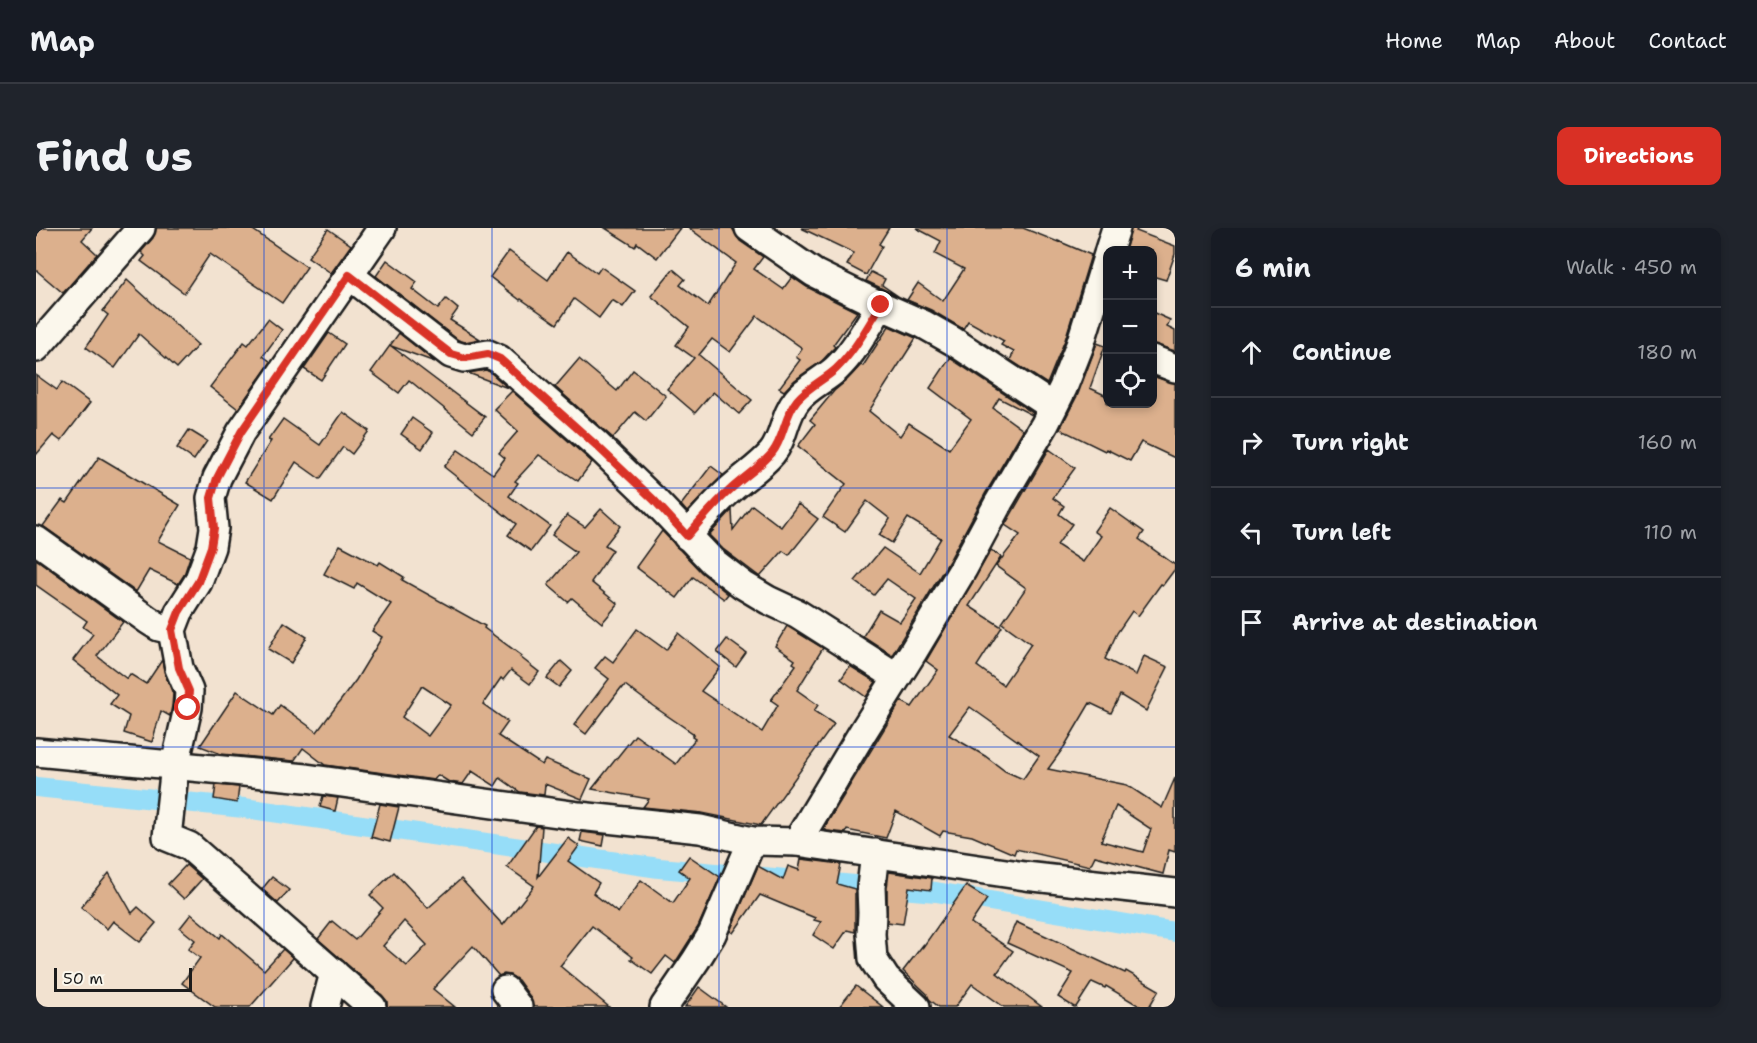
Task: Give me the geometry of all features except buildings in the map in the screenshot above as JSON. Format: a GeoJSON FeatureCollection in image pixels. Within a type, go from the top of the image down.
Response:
{"type":"FeatureCollection","features":[{"type":"Feature","properties":{"kind":"street"},"geometry":{"type":"LineString","coordinates":[[36,348],[141,228]]}},
{"type":"Feature","properties":{"kind":"street"},"geometry":{"type":"LineString","coordinates":[[372,1007],[189,846],[167,837],[174,774],[188,708],[189,691],[179,668],[172,630],[179,612],[198,582],[211,547],[214,528],[211,498],[222,468],[241,432],[382,228]]}},
{"type":"Feature","properties":{"kind":"street"},"geometry":{"type":"LineString","coordinates":[[749,228],[813,273],[923,324],[953,341],[1053,407]]}},
{"type":"Feature","properties":{"kind":"street"},"geometry":{"type":"LineString","coordinates":[[1110,246],[1116,228]]}},
{"type":"Feature","properties":{"kind":"street"},"geometry":{"type":"LineString","coordinates":[[349,275],[451,354],[465,358],[488,354],[500,359],[654,500],[712,561],[744,585],[768,600],[798,614],[897,677]]}},
{"type":"Feature","properties":{"kind":"street"},"geometry":{"type":"LineString","coordinates":[[797,842],[963,569],[1063,388],[1080,345],[1096,333],[1103,286]]}},
{"type":"Feature","properties":{"kind":"street"},"geometry":{"type":"LineString","coordinates":[[687,536],[731,489],[774,451],[789,412],[798,398],[835,371],[859,342],[881,305]]}},
{"type":"Feature","properties":{"kind":"street"},"geometry":{"type":"LineString","coordinates":[[1157,361],[1175,368]]}},
{"type":"Feature","properties":{"kind":"street"},"geometry":{"type":"LineString","coordinates":[[36,540],[148,620],[159,627],[172,630]]}},
{"type":"Feature","properties":{"kind":"street"},"geometry":{"type":"LineString","coordinates":[[36,752],[174,774],[306,778],[579,816],[700,829],[752,841],[797,842],[1025,876],[1175,893]]}},
{"type":"Feature","properties":{"kind":"street"},"geometry":{"type":"LineString","coordinates":[[663,1007],[712,934],[752,841]]}},
{"type":"Feature","properties":{"kind":"street"},"geometry":{"type":"LineString","coordinates":[[875,853],[871,887],[873,959],[886,979],[916,1007]]}},
{"type":"Feature","properties":{"kind":"street"},"geometry":{"type":"LineString","coordinates":[[326,1007],[334,973]]}},
{"type":"Feature","properties":{"kind":"waterway"},"geometry":{"type":"LineString","coordinates":[[36,787],[244,808],[659,868],[936,892],[1175,932]]}},
{"type":"Feature","properties":{"kind":"route"},"geometry":{"type":"LineString","coordinates":[[188,708],[189,691],[179,668],[172,630],[179,612],[198,582],[211,547],[214,528],[211,498],[217,478],[241,432],[349,275],[451,354],[465,358],[488,354],[500,359],[597,446],[654,500],[687,536],[731,489],[774,451],[789,412],[798,398],[835,371],[859,342],[881,305]]}}]}
